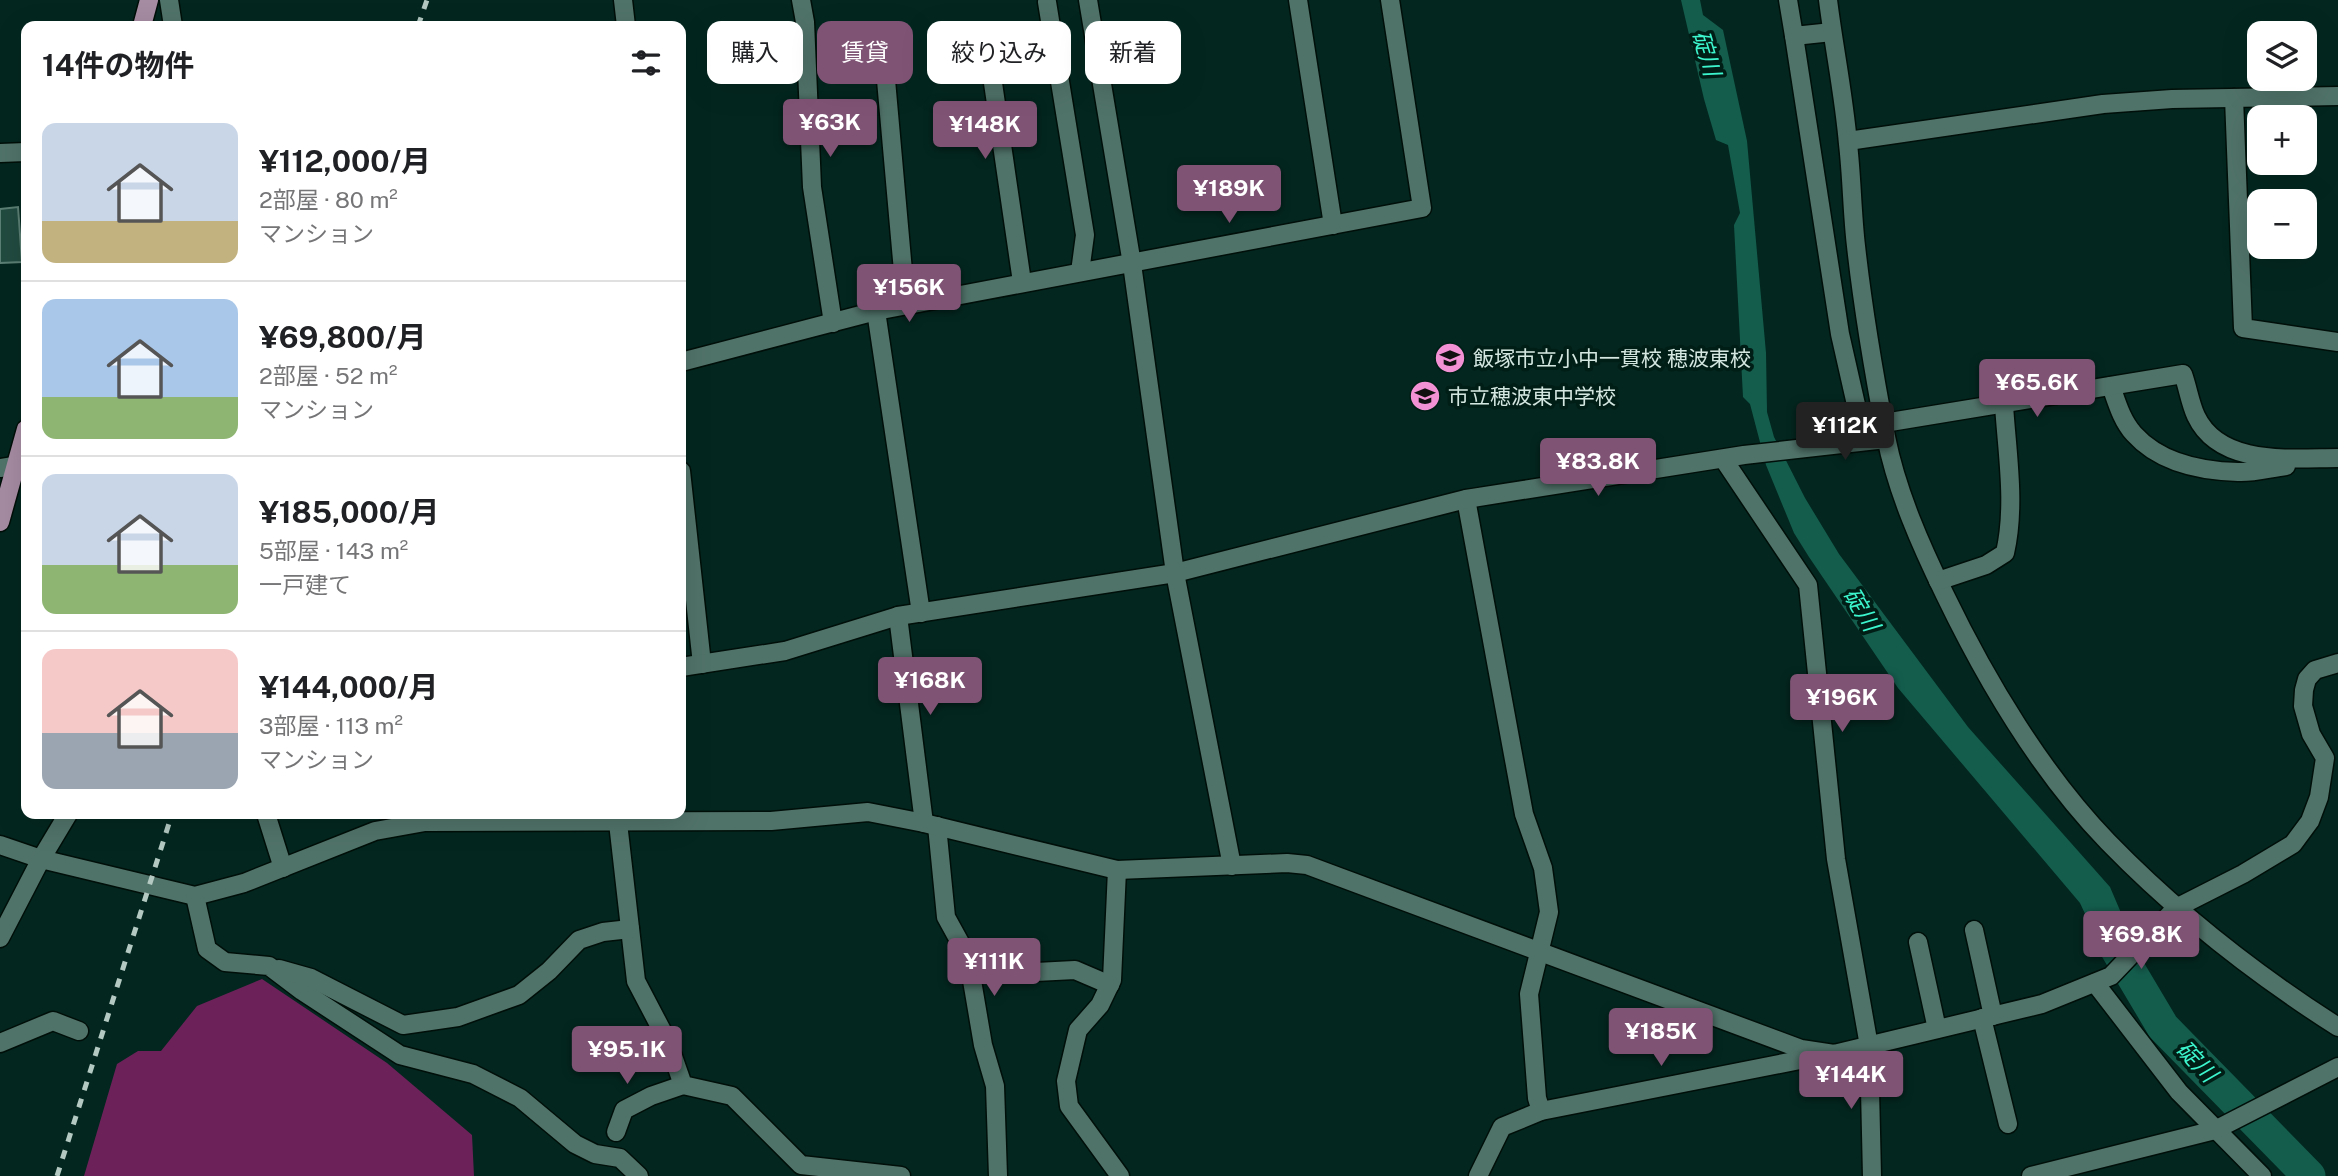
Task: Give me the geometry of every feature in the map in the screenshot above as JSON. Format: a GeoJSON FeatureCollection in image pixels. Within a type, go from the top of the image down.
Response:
{"type":"FeatureCollection","features":[{"type":"Feature","properties":{"kind":"main road"},"geometry":{"type":"LineString","coordinates":[[143,21],[149,0]]}},
{"type":"Feature","properties":{"kind":"main road"},"geometry":{"type":"LineString","coordinates":[[0,522],[21,444]]}},
{"type":"Feature","properties":{"kind":"street"},"geometry":{"type":"LineString","coordinates":[[169,0],[172,21]]}},
{"type":"Feature","properties":{"kind":"street"},"geometry":{"type":"LineString","coordinates":[[623,0],[625,21]]}},
{"type":"Feature","properties":{"kind":"street"},"geometry":{"type":"LineString","coordinates":[[801,0],[805,22],[812,187],[833,323]]}},
{"type":"Feature","properties":{"kind":"street"},"geometry":{"type":"LineString","coordinates":[[1088,0],[1132,264],[1175,573],[1232,866]]}},
{"type":"Feature","properties":{"kind":"street"},"geometry":{"type":"LineString","coordinates":[[1298,0],[1333,225]]}},
{"type":"Feature","properties":{"kind":"street"},"geometry":{"type":"LineString","coordinates":[[686,361],[876,310],[1422,208],[1390,0]]}},
{"type":"Feature","properties":{"kind":"street"},"geometry":{"type":"LineString","coordinates":[[1788,0],[1840,334],[1864,440]]}},
{"type":"Feature","properties":{"kind":"street"},"geometry":{"type":"LineString","coordinates":[[1828,0],[1848,141],[1868,338],[1885,431],[1899,484],[1938,581],[1971,650],[2011,715],[2059,784],[2106,840],[2176,908],[2291,996],[2338,1027]]}},
{"type":"Feature","properties":{"kind":"street"},"geometry":{"type":"LineString","coordinates":[[1047,2],[1085,235],[1080,272]]}},
{"type":"Feature","properties":{"kind":"street"},"geometry":{"type":"LineString","coordinates":[[1794,36],[1832,32]]}},
{"type":"Feature","properties":{"kind":"street"},"geometry":{"type":"LineString","coordinates":[[886,84],[906,305]]}},
{"type":"Feature","properties":{"kind":"street"},"geometry":{"type":"LineString","coordinates":[[993,84],[1023,282]]}},
{"type":"Feature","properties":{"kind":"street"},"geometry":{"type":"LineString","coordinates":[[1848,141],[2103,104],[2172,99],[2338,96]]}},
{"type":"Feature","properties":{"kind":"street"},"geometry":{"type":"LineString","coordinates":[[2234,98],[2244,328],[2338,342]]}},
{"type":"Feature","properties":{"kind":"street"},"geometry":{"type":"LineString","coordinates":[[0,153],[21,152]]}},
{"type":"Feature","properties":{"kind":"street"},"geometry":{"type":"LineString","coordinates":[[876,310],[921,613]]}},
{"type":"Feature","properties":{"kind":"street"},"geometry":{"type":"LineString","coordinates":[[686,666],[785,651],[898,615],[1175,573],[1466,499],[1744,455],[1864,440],[1885,431],[2004,405],[2183,374],[2197,417],[2210,435],[2227,445],[2249,454],[2271,458],[2338,458]]}},
{"type":"Feature","properties":{"kind":"street"},"geometry":{"type":"LineString","coordinates":[[2111,386],[2121,415],[2133,434],[2164,458],[2197,467],[2240,472],[2338,458]]}},
{"type":"Feature","properties":{"kind":"street"},"geometry":{"type":"LineString","coordinates":[[1938,581],[1986,565],[2005,553],[2010,534],[2010,512],[2004,405]]}},
{"type":"Feature","properties":{"kind":"street"},"geometry":{"type":"LineString","coordinates":[[1724,460],[1808,585],[1836,859],[1868,1046],[1872,1176]]}},
{"type":"Feature","properties":{"kind":"street"},"geometry":{"type":"LineString","coordinates":[[1466,499],[1524,814],[1543,868],[1549,912],[1529,994],[1537,1098],[1541,1111]]}},
{"type":"Feature","properties":{"kind":"street"},"geometry":{"type":"LineString","coordinates":[[686,517],[702,664]]}},
{"type":"Feature","properties":{"kind":"street"},"geometry":{"type":"LineString","coordinates":[[898,615],[946,916],[968,957],[983,1045],[995,1086],[998,1176]]}},
{"type":"Feature","properties":{"kind":"street"},"geometry":{"type":"LineString","coordinates":[[1478,1176],[1502,1127],[1541,1111],[1834,1054],[2042,1004],[2103,979],[2176,908],[2243,874],[2292,844],[2309,821],[2319,797],[2325,758],[2311,734],[2303,706],[2304,690],[2307,679],[2315,670],[2338,663]]}},
{"type":"Feature","properties":{"kind":"street"},"geometry":{"type":"LineString","coordinates":[[668,819],[771,821],[868,812],[1117,870],[1287,863],[1307,865],[1801,1049],[1834,1054]]}},
{"type":"Feature","properties":{"kind":"street"},"geometry":{"type":"LineString","coordinates":[[0,939],[65,819]]}},
{"type":"Feature","properties":{"kind":"street"},"geometry":{"type":"LineString","coordinates":[[268,819],[283,868]]}},
{"type":"Feature","properties":{"kind":"street"},"geometry":{"type":"LineString","coordinates":[[0,845],[41,859],[195,897],[244,883],[374,831],[425,822],[569,819]]}},
{"type":"Feature","properties":{"kind":"street"},"geometry":{"type":"LineString","coordinates":[[617,819],[636,981],[668,1042],[683,1085]]}},
{"type":"Feature","properties":{"kind":"street"},"geometry":{"type":"LineString","coordinates":[[1117,870],[1112,980],[1100,1005],[1078,1030],[1066,1081],[1069,1106],[1120,1176]]}},
{"type":"Feature","properties":{"kind":"street"},"geometry":{"type":"LineString","coordinates":[[195,897],[207,949],[225,962],[269,966],[311,978],[403,1025],[458,1017],[519,995],[549,971],[579,940],[603,932],[630,929]]}},
{"type":"Feature","properties":{"kind":"street"},"geometry":{"type":"LineString","coordinates":[[1974,930],[2008,1124]]}},
{"type":"Feature","properties":{"kind":"street"},"geometry":{"type":"LineString","coordinates":[[1918,942],[1937,1029]]}},
{"type":"Feature","properties":{"kind":"street"},"geometry":{"type":"LineString","coordinates":[[269,966],[302,991],[400,1055],[473,1074],[485,1080],[520,1098],[575,1143],[595,1154],[620,1158],[639,1176]]}},
{"type":"Feature","properties":{"kind":"street"},"geometry":{"type":"LineString","coordinates":[[1016,973],[1074,971],[1110,985]]}},
{"type":"Feature","properties":{"kind":"street"},"geometry":{"type":"LineString","coordinates":[[2103,979],[2179,1092],[2262,1176]]}},
{"type":"Feature","properties":{"kind":"street"},"geometry":{"type":"LineString","coordinates":[[0,1043],[53,1021],[79,1031]]}},
{"type":"Feature","properties":{"kind":"street"},"geometry":{"type":"LineString","coordinates":[[2031,1176],[2215,1130],[2338,1068]]}},
{"type":"Feature","properties":{"kind":"street"},"geometry":{"type":"LineString","coordinates":[[616,1132],[624,1110],[651,1096],[683,1085],[732,1096],[801,1171],[901,1176]]}},
{"type":"Feature","properties":{"kind":"shaded area"},"geometry":{"type":"Polygon","coordinates":[[[262,979],[387,1063],[472,1135],[474,1176],[84,1176],[117,1064],[138,1051],[161,1051],[197,1006],[262,979]]]}},
{"type":"Feature","properties":{"kind":"water"},"geometry":{"type":"Polygon","coordinates":[[[1681,0],[1700,0],[1703,15],[1723,30],[1747,141],[1766,353],[1767,412],[1774,437],[1805,498],[1839,554],[1968,727],[2110,887],[2136,948],[2117,969],[2093,931],[2080,903],[1898,688],[1794,533],[1766,465],[1750,404],[1743,397],[1734,225],[1740,213],[1728,145],[1716,140],[1681,0]]]}},
{"type":"Feature","properties":{"kind":"building"},"geometry":{"type":"Polygon","coordinates":[[[18,207],[21,262],[0,263],[0,209],[18,207]]]}},
{"type":"Feature","properties":{"kind":"waterway","name":"碇川"},"geometry":{"type":"LineString","coordinates":[[2110,930],[2116,948],[2163,1027],[2309,1176]]}},
{"type":"Feature","properties":{"kind":"railway"},"geometry":{"type":"LineString","coordinates":[[420,21],[427,0]]}},
{"type":"Feature","properties":{"kind":"railway"},"geometry":{"type":"LineString","coordinates":[[57,1176],[170,819]]}},
{"type":"Feature","properties":{"kind":"place","name":"飯塚市立小中一貫校 穂波東校"},"geometry":{"type":"Point","coordinates":[1450,358]}},
{"type":"Feature","properties":{"kind":"place","name":"市立穂波東中学校"},"geometry":{"type":"Point","coordinates":[1425,396]}}]}
